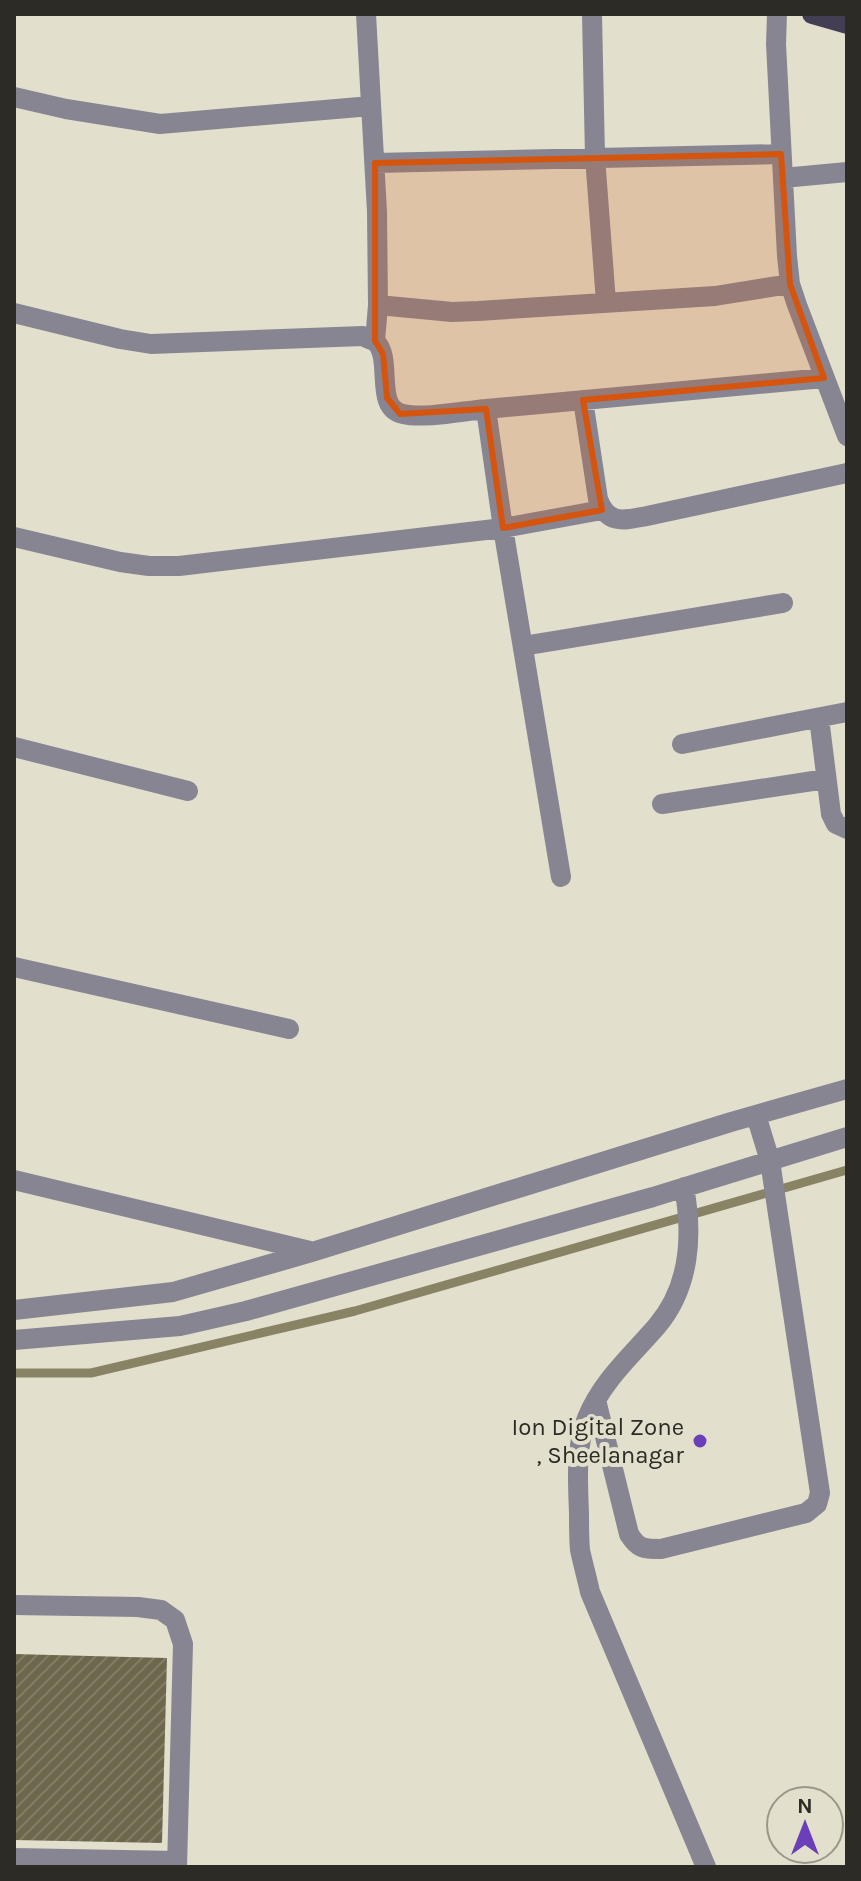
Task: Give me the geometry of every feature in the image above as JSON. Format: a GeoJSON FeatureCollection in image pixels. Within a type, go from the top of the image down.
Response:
{"type":"FeatureCollection","features":[{"type":"Feature","properties":{"kind":"main road"},"geometry":{"type":"LineString","coordinates":[[812,14],[847,24]]}},
{"type":"Feature","properties":{"kind":"street"},"geometry":{"type":"LineString","coordinates":[[366,14],[375,163],[378,305],[375,341]]}},
{"type":"Feature","properties":{"kind":"street"},"geometry":{"type":"LineString","coordinates":[[592,14],[595,157],[606,302]]}},
{"type":"Feature","properties":{"kind":"street"},"geometry":{"type":"LineString","coordinates":[[777,14],[781,154],[790,284],[847,436]]}},
{"type":"Feature","properties":{"kind":"street"},"geometry":{"type":"LineString","coordinates":[[14,97],[160,124],[371,106]]}},
{"type":"Feature","properties":{"kind":"street"},"geometry":{"type":"LineString","coordinates":[[375,163],[781,154]]}},
{"type":"Feature","properties":{"kind":"street"},"geometry":{"type":"LineString","coordinates":[[783,178],[847,172]]}},
{"type":"Feature","properties":{"kind":"street"},"geometry":{"type":"LineString","coordinates":[[378,305],[452,312],[715,296],[790,284]]}},
{"type":"Feature","properties":{"kind":"street"},"geometry":{"type":"LineString","coordinates":[[14,313],[151,344],[363,336],[375,341],[383,354],[387,398],[391,409],[400,414],[419,415],[824,378]]}},
{"type":"Feature","properties":{"kind":"street"},"geometry":{"type":"LineString","coordinates":[[583,400],[598,499],[609,517],[623,520],[847,473]]}},
{"type":"Feature","properties":{"kind":"street"},"geometry":{"type":"LineString","coordinates":[[486,409],[561,877]]}},
{"type":"Feature","properties":{"kind":"street"},"geometry":{"type":"LineString","coordinates":[[14,537],[120,562],[179,566],[503,528],[602,510]]}},
{"type":"Feature","properties":{"kind":"street"},"geometry":{"type":"LineString","coordinates":[[523,646],[783,603]]}},
{"type":"Feature","properties":{"kind":"street"},"geometry":{"type":"LineString","coordinates":[[682,744],[847,712]]}},
{"type":"Feature","properties":{"kind":"street"},"geometry":{"type":"LineString","coordinates":[[819,718],[831,814],[836,824],[847,829]]}},
{"type":"Feature","properties":{"kind":"street"},"geometry":{"type":"LineString","coordinates":[[14,747],[188,791]]}},
{"type":"Feature","properties":{"kind":"street"},"geometry":{"type":"LineString","coordinates":[[662,804],[826,779]]}},
{"type":"Feature","properties":{"kind":"street"},"geometry":{"type":"LineString","coordinates":[[14,967],[289,1029]]}},
{"type":"Feature","properties":{"kind":"street"},"geometry":{"type":"LineString","coordinates":[[14,1310],[173,1292],[847,1089]]}},
{"type":"Feature","properties":{"kind":"street"},"geometry":{"type":"LineString","coordinates":[[596,1400],[629,1534],[635,1545],[661,1549],[806,1513],[817,1504],[820,1493],[773,1178],[756,1115]]}},
{"type":"Feature","properties":{"kind":"street"},"geometry":{"type":"LineString","coordinates":[[14,1340],[180,1326],[686,1194],[773,1178],[847,1137]]}},
{"type":"Feature","properties":{"kind":"street"},"geometry":{"type":"LineString","coordinates":[[14,1180],[312,1252]]}},
{"type":"Feature","properties":{"kind":"street"},"geometry":{"type":"LineString","coordinates":[[686,1194],[690,1226],[687,1259],[673,1301],[658,1324],[613,1374],[596,1400],[587,1419],[577,1472],[580,1549],[590,1592],[706,1867]]}},
{"type":"Feature","properties":{"kind":"street"},"geometry":{"type":"LineString","coordinates":[[14,1605],[161,1610],[175,1620],[183,1644],[177,1864],[14,1858]]}},
{"type":"Feature","properties":{"kind":"highlighted area"},"geometry":{"type":"Polygon","coordinates":[[[781,154],[790,284],[824,378],[583,400],[602,510],[503,528],[486,409],[400,414],[387,398],[383,354],[375,341],[375,163],[781,154]]]}},
{"type":"Feature","properties":{"kind":"building"},"geometry":{"type":"Polygon","coordinates":[[[14,1654],[167,1658],[162,1843],[14,1840],[14,1654]]]}},
{"type":"Feature","properties":{"kind":"waterway"},"geometry":{"type":"LineString","coordinates":[[14,1373],[91,1373],[355,1311],[847,1170]]}},
{"type":"Feature","properties":{"kind":"place","name":"Ion Digital Zone , Sheelanagar"},"geometry":{"type":"Point","coordinates":[700,1441]}}]}
